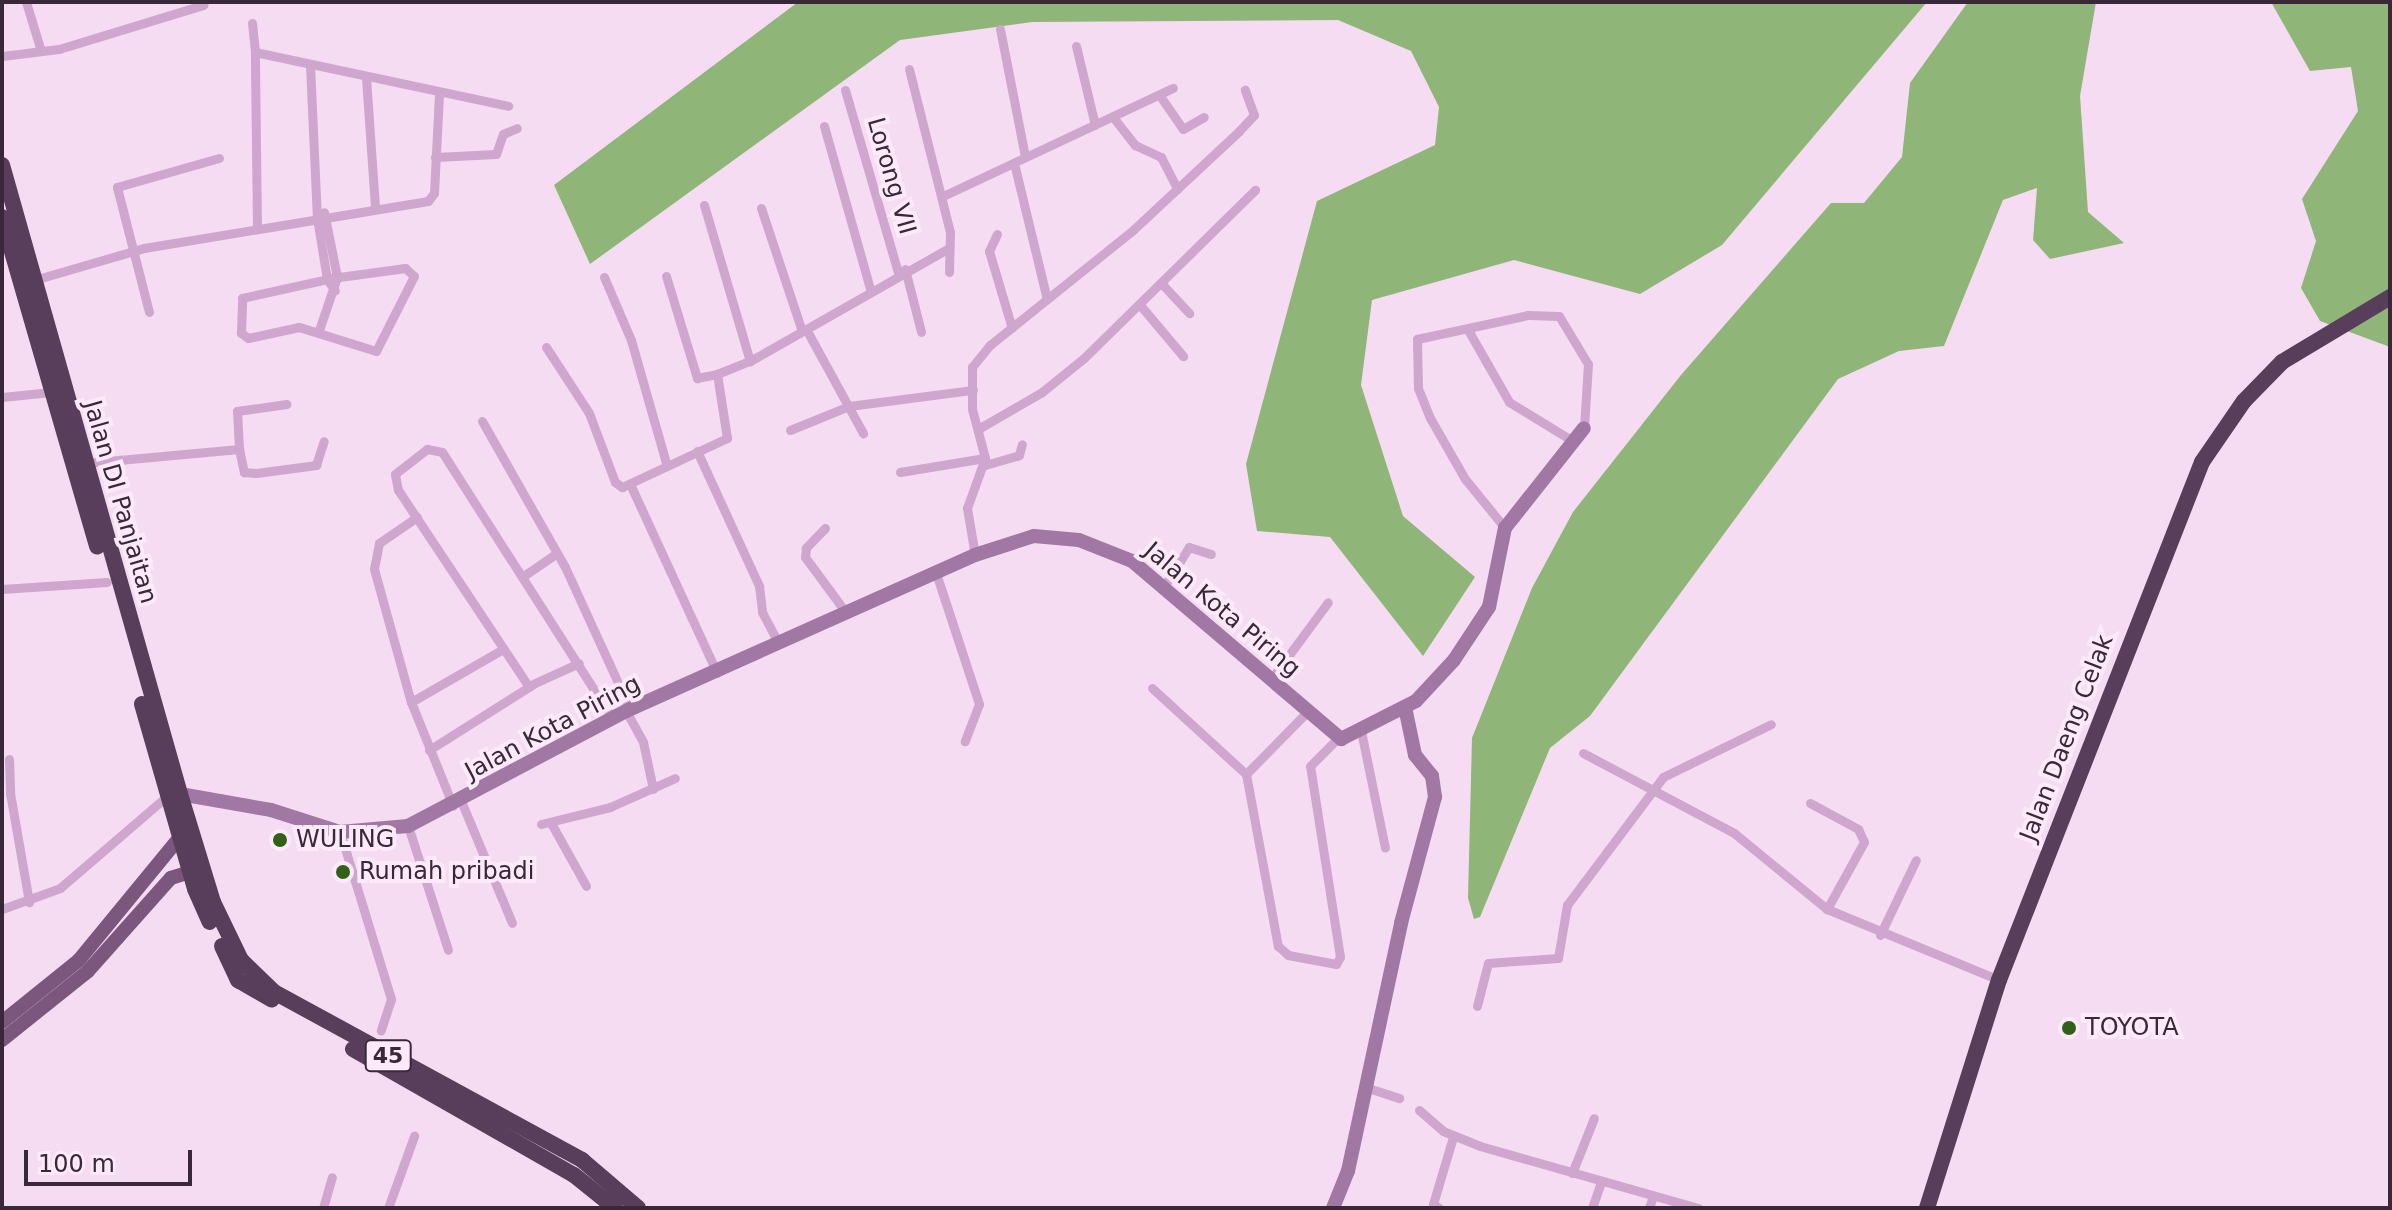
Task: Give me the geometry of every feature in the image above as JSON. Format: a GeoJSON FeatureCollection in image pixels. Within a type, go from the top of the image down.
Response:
{"type":"FeatureCollection","features":[{"type":"Feature","properties":{"kind":"highway","name":"Jalan DI Panjaitan"},"geometry":{"type":"LineString","coordinates":[[2,165],[29,282],[84,463],[168,793],[191,852]]}},
{"type":"Feature","properties":{"kind":"highway","name":"Jalan DI Panjaitan"},"geometry":{"type":"LineString","coordinates":[[2,217],[29,282]]}},
{"type":"Feature","properties":{"kind":"highway","name":"Jalan Daeng Celak"},"geometry":{"type":"LineString","coordinates":[[1927,1208],[1999,980],[2202,462],[2257,385],[2328,332],[2390,297]]}},
{"type":"Feature","properties":{"kind":"highway","name":"Jalan DI Panjaitan"},"geometry":{"type":"LineString","coordinates":[[43,333],[51,392],[180,837],[191,852]]}},
{"type":"Feature","properties":{"kind":"highway","name":"45"},"geometry":{"type":"LineString","coordinates":[[191,852],[190,872],[238,980],[483,1116],[582,1160],[638,1208]]}},
{"type":"Feature","properties":{"kind":"highway","name":"45"},"geometry":{"type":"LineString","coordinates":[[191,852],[228,938],[255,975],[322,1020],[483,1116],[574,1175],[615,1208]]}},
{"type":"Feature","properties":{"kind":"main road"},"geometry":{"type":"LineString","coordinates":[[2,1022],[79,960],[180,837]]}},
{"type":"Feature","properties":{"kind":"main road"},"geometry":{"type":"LineString","coordinates":[[2,1040],[88,971],[171,878],[190,872]]}},
{"type":"Feature","properties":{"kind":"street"},"geometry":{"type":"LineString","coordinates":[[26,2],[41,51]]}},
{"type":"Feature","properties":{"kind":"street"},"geometry":{"type":"LineString","coordinates":[[2,56],[41,51],[203,5]]}},
{"type":"Feature","properties":{"kind":"street"},"geometry":{"type":"LineString","coordinates":[[252,23],[257,228]]}},
{"type":"Feature","properties":{"kind":"street"},"geometry":{"type":"LineString","coordinates":[[1000,29],[1025,157]]}},
{"type":"Feature","properties":{"kind":"street"},"geometry":{"type":"LineString","coordinates":[[1076,46],[1095,125]]}},
{"type":"Feature","properties":{"kind":"street"},"geometry":{"type":"LineString","coordinates":[[255,52],[439,94],[508,106]]}},
{"type":"Feature","properties":{"kind":"street"},"geometry":{"type":"LineString","coordinates":[[310,65],[320,206],[335,291],[319,330]]}},
{"type":"Feature","properties":{"kind":"street"},"geometry":{"type":"LineString","coordinates":[[909,69],[943,196],[949,272]]}},
{"type":"Feature","properties":{"kind":"street"},"geometry":{"type":"LineString","coordinates":[[366,78],[375,208]]}},
{"type":"Feature","properties":{"kind":"street"},"geometry":{"type":"LineString","coordinates":[[943,196],[1173,88]]}},
{"type":"Feature","properties":{"kind":"street","name":"Lorong VII"},"geometry":{"type":"LineString","coordinates":[[845,90],[921,332]]}},
{"type":"Feature","properties":{"kind":"street"},"geometry":{"type":"LineString","coordinates":[[975,555],[967,508],[985,462],[978,429],[972,367],[1012,328],[1177,189],[1254,115],[1245,90]]}},
{"type":"Feature","properties":{"kind":"street"},"geometry":{"type":"LineString","coordinates":[[29,282],[129,251],[431,199],[439,94]]}},
{"type":"Feature","properties":{"kind":"street"},"geometry":{"type":"LineString","coordinates":[[1160,96],[1183,129],[1204,117]]}},
{"type":"Feature","properties":{"kind":"street"},"geometry":{"type":"LineString","coordinates":[[1113,117],[1135,145],[1161,157],[1177,189]]}},
{"type":"Feature","properties":{"kind":"street"},"geometry":{"type":"LineString","coordinates":[[824,126],[870,289]]}},
{"type":"Feature","properties":{"kind":"street"},"geometry":{"type":"LineString","coordinates":[[435,157],[496,154],[503,134],[517,128]]}},
{"type":"Feature","properties":{"kind":"street"},"geometry":{"type":"LineString","coordinates":[[149,312],[129,251],[120,184],[219,158]]}},
{"type":"Feature","properties":{"kind":"street"},"geometry":{"type":"LineString","coordinates":[[1014,163],[1047,299]]}},
{"type":"Feature","properties":{"kind":"street"},"geometry":{"type":"LineString","coordinates":[[978,429],[1042,392],[1140,305],[1255,190]]}},
{"type":"Feature","properties":{"kind":"street"},"geometry":{"type":"LineString","coordinates":[[704,205],[750,361]]}},
{"type":"Feature","properties":{"kind":"street"},"geometry":{"type":"LineString","coordinates":[[761,208],[804,330],[863,433]]}},
{"type":"Feature","properties":{"kind":"street"},"geometry":{"type":"LineString","coordinates":[[997,234],[989,251],[1012,328]]}},
{"type":"Feature","properties":{"kind":"street"},"geometry":{"type":"LineString","coordinates":[[666,276],[697,378],[750,361],[901,271],[949,248]]}},
{"type":"Feature","properties":{"kind":"street"},"geometry":{"type":"LineString","coordinates":[[405,268],[414,276],[379,349],[319,330],[288,326],[244,338],[238,304],[252,295],[332,278],[405,268]]}},
{"type":"Feature","properties":{"kind":"street"},"geometry":{"type":"LineString","coordinates":[[604,277],[631,340],[667,466]]}},
{"type":"Feature","properties":{"kind":"street"},"geometry":{"type":"LineString","coordinates":[[1162,284],[1189,313]]}},
{"type":"Feature","properties":{"kind":"street"},"geometry":{"type":"LineString","coordinates":[[1140,305],[1183,356]]}},
{"type":"Feature","properties":{"kind":"street"},"geometry":{"type":"LineString","coordinates":[[1152,688],[1246,774],[1278,946],[1288,955],[1336,964],[1340,957],[1310,766],[1337,739],[1361,731],[1405,707],[1437,682],[1489,607],[1505,528],[1584,428],[1588,364],[1559,316],[1528,315],[1417,339],[1415,367],[1430,418],[1465,479],[1505,528]]}},
{"type":"Feature","properties":{"kind":"street"},"geometry":{"type":"LineString","coordinates":[[1468,330],[1509,402],[1573,441]]}},
{"type":"Feature","properties":{"kind":"street"},"geometry":{"type":"LineString","coordinates":[[546,347],[589,413],[615,482],[622,487],[728,435],[717,374]]}},
{"type":"Feature","properties":{"kind":"street"},"geometry":{"type":"LineString","coordinates":[[790,430],[849,406],[973,390]]}},
{"type":"Feature","properties":{"kind":"street"},"geometry":{"type":"LineString","coordinates":[[2,397],[51,392]]}},
{"type":"Feature","properties":{"kind":"street"},"geometry":{"type":"LineString","coordinates":[[287,404],[237,411],[244,472],[316,465],[324,441]]}},
{"type":"Feature","properties":{"kind":"street"},"geometry":{"type":"LineString","coordinates":[[482,421],[557,553],[643,742],[653,789]]}},
{"type":"Feature","properties":{"kind":"street"},"geometry":{"type":"LineString","coordinates":[[900,472],[1019,455],[1022,444]]}},
{"type":"Feature","properties":{"kind":"street"},"geometry":{"type":"LineString","coordinates":[[84,463],[239,449]]}},
{"type":"Feature","properties":{"kind":"street"},"geometry":{"type":"LineString","coordinates":[[529,687],[398,490],[395,474],[427,449],[437,450],[579,663],[612,718]]}},
{"type":"Feature","properties":{"kind":"street"},"geometry":{"type":"LineString","coordinates":[[697,451],[754,573],[762,612],[779,644]]}},
{"type":"Feature","properties":{"kind":"street"},"geometry":{"type":"LineString","coordinates":[[630,484],[717,673]]}},
{"type":"Feature","properties":{"kind":"street"},"geometry":{"type":"LineString","coordinates":[[417,517],[379,543],[373,556],[411,702],[429,750],[512,923]]}},
{"type":"Feature","properties":{"kind":"street"},"geometry":{"type":"LineString","coordinates":[[825,528],[806,548],[805,557],[847,614]]}},
{"type":"Feature","properties":{"kind":"street","name":"Jalan Kota Piring"},"geometry":{"type":"LineString","coordinates":[[168,793],[215,797],[340,832],[408,826],[457,804],[628,710],[717,673],[975,555],[1034,536],[1063,536],[1132,561],[1165,585],[1337,739]]}},
{"type":"Feature","properties":{"kind":"street"},"geometry":{"type":"LineString","coordinates":[[1165,585],[1189,547],[1211,554]]}},
{"type":"Feature","properties":{"kind":"street"},"geometry":{"type":"LineString","coordinates":[[522,577],[557,553]]}},
{"type":"Feature","properties":{"kind":"street"},"geometry":{"type":"LineString","coordinates":[[936,573],[979,704],[965,741]]}},
{"type":"Feature","properties":{"kind":"street"},"geometry":{"type":"LineString","coordinates":[[2,589],[107,582]]}},
{"type":"Feature","properties":{"kind":"street"},"geometry":{"type":"LineString","coordinates":[[1272,678],[1328,602]]}},
{"type":"Feature","properties":{"kind":"street"},"geometry":{"type":"LineString","coordinates":[[411,702],[503,649]]}},
{"type":"Feature","properties":{"kind":"street"},"geometry":{"type":"LineString","coordinates":[[429,750],[529,687],[579,663]]}},
{"type":"Feature","properties":{"kind":"street"},"geometry":{"type":"LineString","coordinates":[[1333,1208],[1348,1171],[1365,1087],[1435,797],[1432,776],[1415,755],[1405,707]]}},
{"type":"Feature","properties":{"kind":"street"},"geometry":{"type":"LineString","coordinates":[[1246,774],[1308,711]]}},
{"type":"Feature","properties":{"kind":"street"},"geometry":{"type":"LineString","coordinates":[[1477,1006],[1488,963],[1558,958],[1567,905],[1668,773],[1771,724]]}},
{"type":"Feature","properties":{"kind":"street"},"geometry":{"type":"LineString","coordinates":[[1361,731],[1385,848]]}},
{"type":"Feature","properties":{"kind":"street"},"geometry":{"type":"LineString","coordinates":[[1583,753],[1651,793],[1734,833],[1827,909],[1880,935],[1999,980]]}},
{"type":"Feature","properties":{"kind":"street"},"geometry":{"type":"LineString","coordinates":[[9,759],[29,902]]}},
{"type":"Feature","properties":{"kind":"street"},"geometry":{"type":"LineString","coordinates":[[586,886],[546,824],[653,789],[675,778]]}},
{"type":"Feature","properties":{"kind":"street"},"geometry":{"type":"LineString","coordinates":[[2,909],[29,902],[60,888],[107,852],[168,793]]}},
{"type":"Feature","properties":{"kind":"street"},"geometry":{"type":"LineString","coordinates":[[1810,803],[1858,829],[1864,842],[1827,909]]}},
{"type":"Feature","properties":{"kind":"street"},"geometry":{"type":"LineString","coordinates":[[408,826],[448,950]]}},
{"type":"Feature","properties":{"kind":"street"},"geometry":{"type":"LineString","coordinates":[[340,832],[391,999],[381,1030]]}},
{"type":"Feature","properties":{"kind":"street"},"geometry":{"type":"LineString","coordinates":[[1880,935],[1916,860]]}},
{"type":"Feature","properties":{"kind":"street"},"geometry":{"type":"LineString","coordinates":[[1365,1087],[1399,1098]]}},
{"type":"Feature","properties":{"kind":"street"},"geometry":{"type":"LineString","coordinates":[[1419,1110],[1453,1137],[1698,1208]]}},
{"type":"Feature","properties":{"kind":"street"},"geometry":{"type":"LineString","coordinates":[[1572,1173],[1594,1118]]}},
{"type":"Feature","properties":{"kind":"street"},"geometry":{"type":"LineString","coordinates":[[388,1208],[414,1136]]}},
{"type":"Feature","properties":{"kind":"street"},"geometry":{"type":"LineString","coordinates":[[1439,1208],[1433,1204],[1453,1137]]}},
{"type":"Feature","properties":{"kind":"street"},"geometry":{"type":"LineString","coordinates":[[323,1208],[332,1177]]}},
{"type":"Feature","properties":{"kind":"street"},"geometry":{"type":"LineString","coordinates":[[1592,1208],[1601,1182]]}},
{"type":"Feature","properties":{"kind":"street"},"geometry":{"type":"LineString","coordinates":[[1649,1208],[1653,1196]]}},
{"type":"Feature","properties":{"kind":"shaded area"},"geometry":{"type":"Polygon","coordinates":[[[798,2],[1927,2],[1722,245],[1640,294],[1514,260],[1372,300],[1361,385],[1403,516],[1475,577],[1423,656],[1330,537],[1257,531],[1246,464],[1317,201],[1435,145],[1439,107],[1411,51],[1338,20],[1032,22],[900,40],[590,264],[554,185],[798,2]]]}},
{"type":"Feature","properties":{"kind":"shaded area"},"geometry":{"type":"Polygon","coordinates":[[[1968,2],[2096,2],[2080,96],[2088,212],[2124,243],[2050,259],[2033,240],[2037,188],[2003,200],[1944,346],[1899,351],[1838,379],[1590,716],[1550,748],[1480,917],[1474,919],[1468,898],[1472,738],[1532,588],[1573,512],[1681,375],[1831,203],[1864,203],[1902,157],[1910,83],[1968,2]]]}},
{"type":"Feature","properties":{"kind":"shaded area"},"geometry":{"type":"Polygon","coordinates":[[[2271,2],[2390,2],[2390,347],[2320,321],[2301,288],[2316,241],[2302,199],[2358,111],[2351,67],[2310,71],[2271,2]]]}},
{"type":"Feature","properties":{"kind":"place","name":"WULING"},"geometry":{"type":"Point","coordinates":[280,840]}},
{"type":"Feature","properties":{"kind":"place","name":"Rumah pribadi"},"geometry":{"type":"Point","coordinates":[343,872]}},
{"type":"Feature","properties":{"kind":"place","name":"TOYOTA"},"geometry":{"type":"Point","coordinates":[2069,1028]}}]}
